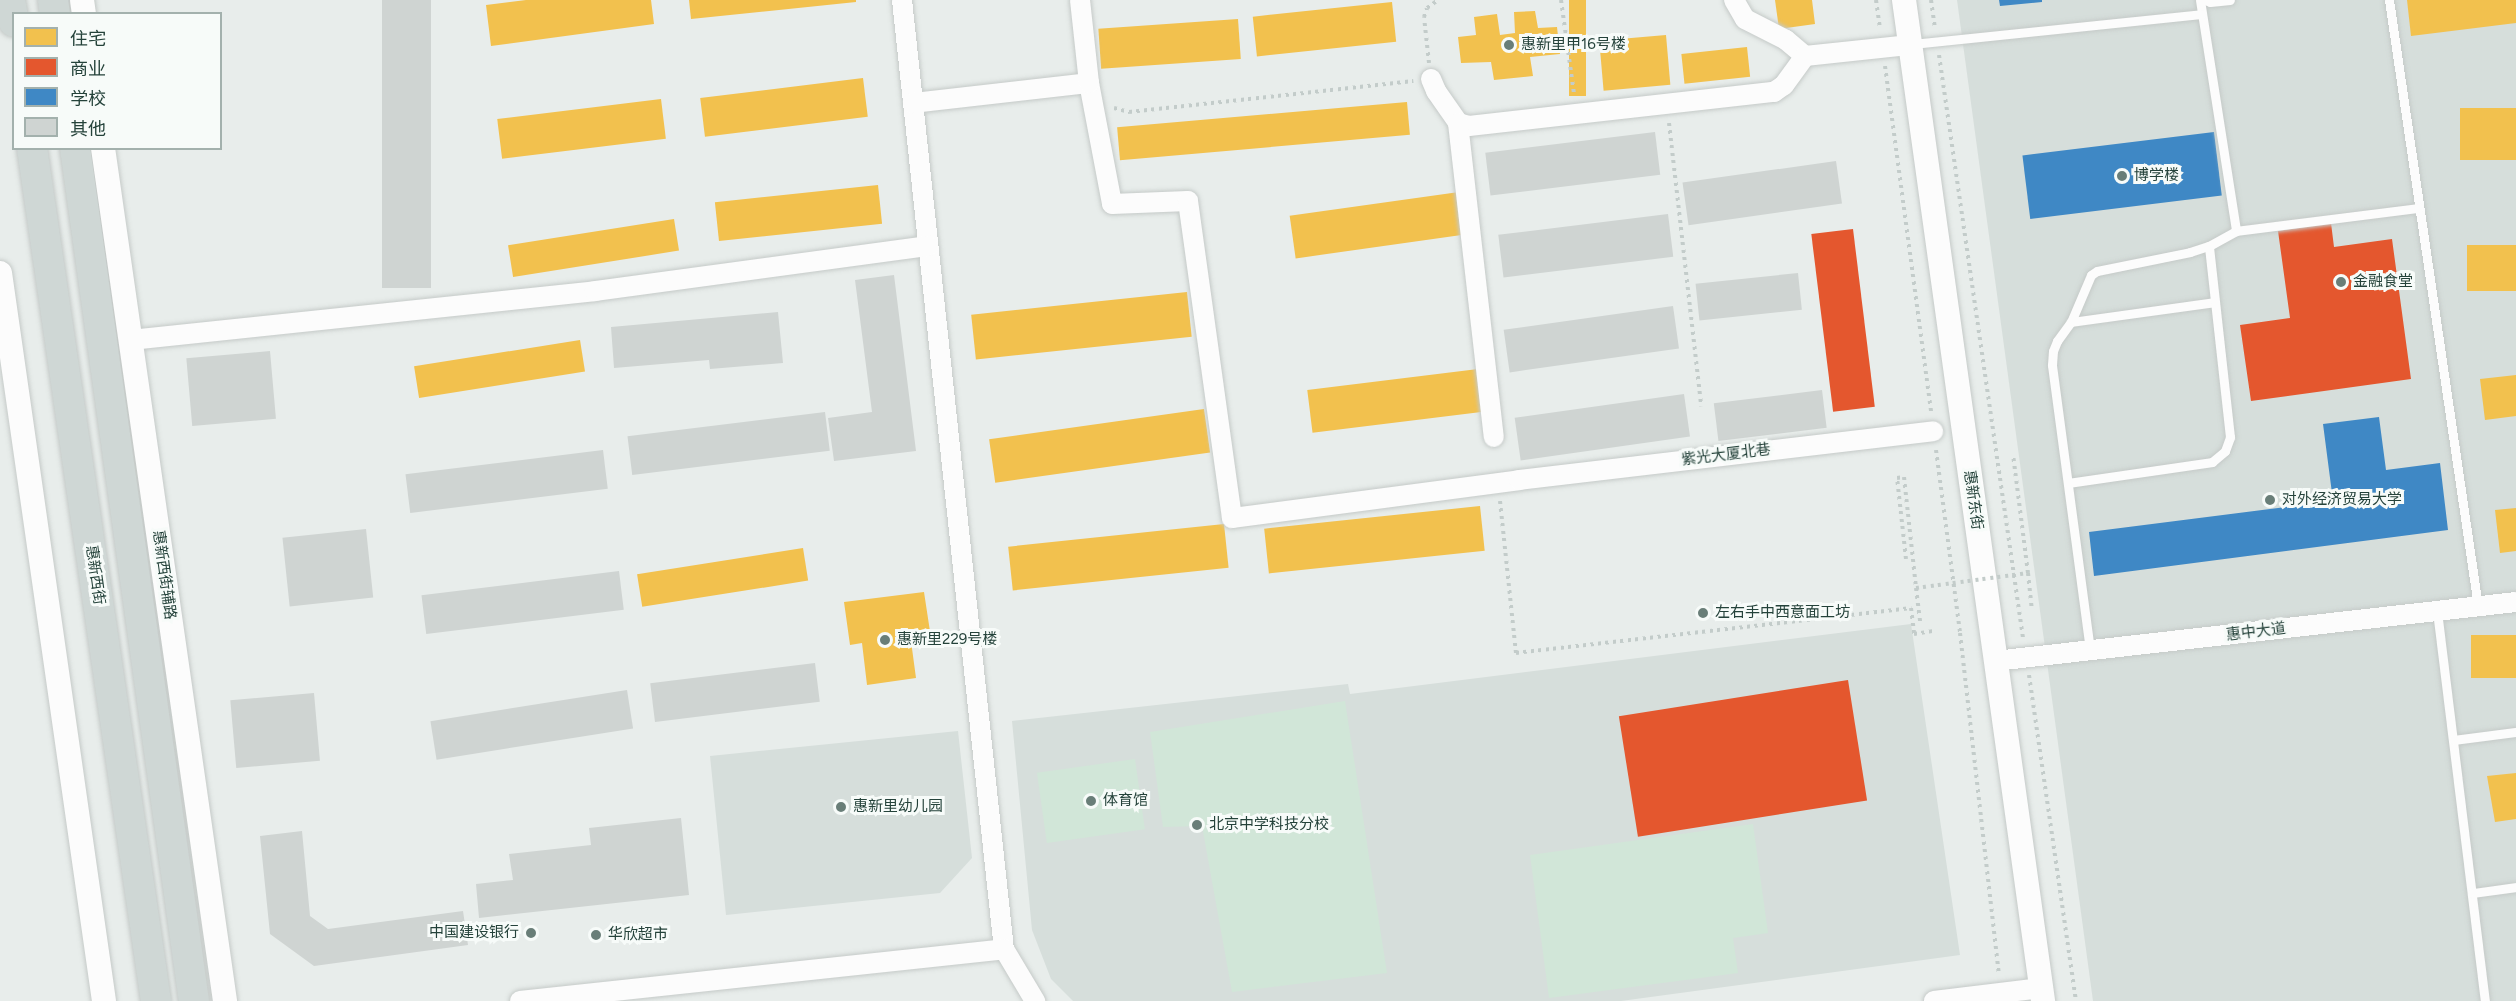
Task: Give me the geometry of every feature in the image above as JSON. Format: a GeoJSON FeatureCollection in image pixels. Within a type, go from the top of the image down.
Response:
{"type":"FeatureCollection","features":[{"type":"Feature","properties":{"kind":"main road","name":"惠新西街"},"geometry":{"type":"LineString","coordinates":[[32,150],[156,1001]]}},
{"type":"Feature","properties":{"kind":"main road"},"geometry":{"type":"LineString","coordinates":[[75,150],[194,1001]]}},
{"type":"Feature","properties":{"kind":"street"},"geometry":{"type":"LineString","coordinates":[[902,0],[1004,949],[1035,1001]]}},
{"type":"Feature","properties":{"kind":"street"},"geometry":{"type":"LineString","coordinates":[[913,103],[1089,83],[1080,0]]}},
{"type":"Feature","properties":{"kind":"street"},"geometry":{"type":"LineString","coordinates":[[1734,0],[1745,19],[1786,40],[1805,56],[1910,45]]}},
{"type":"Feature","properties":{"kind":"street","name":"惠新东街"},"geometry":{"type":"LineString","coordinates":[[1904,0],[2042,994]]}},
{"type":"Feature","properties":{"kind":"street"},"geometry":{"type":"LineString","coordinates":[[1458,123],[1469,126],[1774,92],[1784,86],[1805,56]]}},
{"type":"Feature","properties":{"kind":"street"},"geometry":{"type":"LineString","coordinates":[[1431,79],[1436,91],[1458,123],[1494,437]]}},
{"type":"Feature","properties":{"kind":"street","name":"紫光大厦北巷"},"geometry":{"type":"LineString","coordinates":[[1089,83],[1112,204],[1188,201],[1232,518],[1497,482],[1934,431]]}},
{"type":"Feature","properties":{"kind":"street","name":"惠新西街辅路"},"geometry":{"type":"LineString","coordinates":[[103,150],[225,1001]]}},
{"type":"Feature","properties":{"kind":"street"},"geometry":{"type":"LineString","coordinates":[[131,340],[595,291],[928,246]]}},
{"type":"Feature","properties":{"kind":"street"},"geometry":{"type":"LineString","coordinates":[[0,273],[104,1001]]}},
{"type":"Feature","properties":{"kind":"street","name":"惠中大道"},"geometry":{"type":"LineString","coordinates":[[1995,662],[2516,603]]}},
{"type":"Feature","properties":{"kind":"street"},"geometry":{"type":"LineString","coordinates":[[520,1001],[1004,949]]}},
{"type":"Feature","properties":{"kind":"street"},"geometry":{"type":"LineString","coordinates":[[1934,1001],[2001,993],[2042,994]]}},
{"type":"Feature","properties":{"kind":"lane"},"geometry":{"type":"LineString","coordinates":[[2200,0],[2236,231]]}},
{"type":"Feature","properties":{"kind":"lane"},"geometry":{"type":"LineString","coordinates":[[2205,0],[2210,2],[2230,0]]}},
{"type":"Feature","properties":{"kind":"lane"},"geometry":{"type":"LineString","coordinates":[[2389,0],[2478,606]]}},
{"type":"Feature","properties":{"kind":"lane"},"geometry":{"type":"LineString","coordinates":[[1910,45],[2201,14]]}},
{"type":"Feature","properties":{"kind":"lane"},"geometry":{"type":"LineString","coordinates":[[2090,651],[2052,365],[2053,351],[2057,341],[2071,322],[2087,282],[2097,271],[2209,246],[2236,231],[2419,208]]}},
{"type":"Feature","properties":{"kind":"lane"},"geometry":{"type":"LineString","coordinates":[[2068,483],[2212,462],[2225,451],[2230,437],[2209,246]]}},
{"type":"Feature","properties":{"kind":"lane"},"geometry":{"type":"LineString","coordinates":[[2071,322],[2215,302]]}},
{"type":"Feature","properties":{"kind":"lane"},"geometry":{"type":"LineString","coordinates":[[2437,611],[2485,1001]]}},
{"type":"Feature","properties":{"kind":"lane"},"geometry":{"type":"LineString","coordinates":[[2454,740],[2516,732]]}},
{"type":"Feature","properties":{"kind":"lane"},"geometry":{"type":"LineString","coordinates":[[2473,893],[2516,887]]}},
{"type":"Feature","properties":{"kind":"path"},"geometry":{"type":"LineString","coordinates":[[1089,83],[1097,99],[1130,112],[1431,79],[1424,17],[1427,8],[1438,0]]}},
{"type":"Feature","properties":{"kind":"path"},"geometry":{"type":"LineString","coordinates":[[1561,0],[1575,96],[1587,113]]}},
{"type":"Feature","properties":{"kind":"path"},"geometry":{"type":"LineString","coordinates":[[1876,0],[1960,633],[2001,993]]}},
{"type":"Feature","properties":{"kind":"path"},"geometry":{"type":"LineString","coordinates":[[1931,0],[2076,1001]]}},
{"type":"Feature","properties":{"kind":"path"},"geometry":{"type":"LineString","coordinates":[[1667,104],[1701,406]]}},
{"type":"Feature","properties":{"kind":"path"},"geometry":{"type":"LineString","coordinates":[[2013,454],[2032,610]]}},
{"type":"Feature","properties":{"kind":"path"},"geometry":{"type":"LineString","coordinates":[[1906,559],[1897,477],[1904,477],[1920,623]]}},
{"type":"Feature","properties":{"kind":"path"},"geometry":{"type":"LineString","coordinates":[[1497,482],[1516,653],[1911,608],[1914,634],[1934,631]]}},
{"type":"Feature","properties":{"kind":"path"},"geometry":{"type":"LineString","coordinates":[[1916,588],[2028,573]]}},
{"type":"Feature","properties":{"kind":"shaded area","name":"对外经济贸易大学"},"geometry":{"type":"Polygon","coordinates":[[[1957,0],[2516,0],[2516,1001],[2093,1001],[1957,0]]]}},
{"type":"Feature","properties":{"kind":"shaded area"},"geometry":{"type":"Polygon","coordinates":[[[1911,624],[1960,955],[1621,1001],[1073,1001],[1051,979],[1032,930],[1012,721],[1348,684],[1350,694],[1911,624]]]}},
{"type":"Feature","properties":{"kind":"shaded area","name":"惠新里幼儿园"},"geometry":{"type":"Polygon","coordinates":[[[958,731],[972,858],[940,893],[726,915],[710,756],[958,731]]]}},
{"type":"Feature","properties":{"kind":"green space"},"geometry":{"type":"Polygon","coordinates":[[[1345,701],[1387,973],[1232,992],[1202,826],[1163,827],[1150,732],[1345,701]]]}},
{"type":"Feature","properties":{"kind":"green space","name":"体育馆"},"geometry":{"type":"Polygon","coordinates":[[[1135,759],[1145,829],[1047,843],[1037,773],[1135,759]]]}},
{"type":"Feature","properties":{"kind":"green space"},"geometry":{"type":"Polygon","coordinates":[[[1753,824],[1768,933],[1733,938],[1738,973],[1549,998],[1530,855],[1753,824]]]}},
{"type":"Feature","properties":{"kind":"building: 住宅"},"geometry":{"type":"Polygon","coordinates":[[[526,0],[651,0],[654,24],[491,46],[486,5],[526,0]]]}},
{"type":"Feature","properties":{"kind":"building: 住宅"},"geometry":{"type":"Polygon","coordinates":[[[689,0],[856,0],[856,2],[691,19],[689,0]]]}},
{"type":"Feature","properties":{"kind":"building: 住宅"},"geometry":{"type":"Polygon","coordinates":[[[1569,0],[1586,0],[1586,96],[1569,96],[1569,0]]]}},
{"type":"Feature","properties":{"kind":"building: 住宅"},"geometry":{"type":"Polygon","coordinates":[[[1775,0],[1812,0],[1815,24],[1779,29],[1775,0]]]}},
{"type":"Feature","properties":{"kind":"building: 住宅"},"geometry":{"type":"Polygon","coordinates":[[[2407,0],[2516,0],[2516,23],[2411,36],[2407,0]]]}},
{"type":"Feature","properties":{"kind":"building: 住宅"},"geometry":{"type":"Polygon","coordinates":[[[1392,2],[1396,42],[1257,56],[1253,17],[1392,2]]]}},
{"type":"Feature","properties":{"kind":"building: 住宅","name":"惠新里甲16号楼"},"geometry":{"type":"Polygon","coordinates":[[[1535,11],[1538,28],[1557,27],[1560,54],[1530,57],[1533,76],[1494,80],[1491,62],[1461,63],[1458,37],[1476,35],[1474,17],[1497,14],[1500,35],[1515,33],[1514,12],[1535,11]]]}},
{"type":"Feature","properties":{"kind":"building: 住宅"},"geometry":{"type":"Polygon","coordinates":[[[1238,19],[1241,59],[1101,69],[1098,29],[1238,19]]]}},
{"type":"Feature","properties":{"kind":"building: 住宅"},"geometry":{"type":"Polygon","coordinates":[[[1666,35],[1670,85],[1604,91],[1599,41],[1666,35]]]}},
{"type":"Feature","properties":{"kind":"building: 住宅"},"geometry":{"type":"Polygon","coordinates":[[[1747,47],[1750,77],[1684,84],[1681,54],[1747,47]]]}},
{"type":"Feature","properties":{"kind":"building: 住宅"},"geometry":{"type":"Polygon","coordinates":[[[863,78],[868,117],[705,137],[700,98],[863,78]]]}},
{"type":"Feature","properties":{"kind":"building: 住宅"},"geometry":{"type":"Polygon","coordinates":[[[661,99],[666,139],[502,159],[497,119],[661,99]]]}},
{"type":"Feature","properties":{"kind":"building: 住宅"},"geometry":{"type":"Polygon","coordinates":[[[1407,102],[1410,135],[1120,160],[1117,127],[1407,102]]]}},
{"type":"Feature","properties":{"kind":"building: 住宅"},"geometry":{"type":"Polygon","coordinates":[[[2460,108],[2516,108],[2516,160],[2460,160],[2460,108]]]}},
{"type":"Feature","properties":{"kind":"building: 住宅"},"geometry":{"type":"Polygon","coordinates":[[[878,185],[882,224],[719,241],[715,202],[878,185]]]}},
{"type":"Feature","properties":{"kind":"building: 住宅"},"geometry":{"type":"Polygon","coordinates":[[[1459,192],[1465,235],[1296,258],[1290,216],[1459,192]]]}},
{"type":"Feature","properties":{"kind":"building: 住宅"},"geometry":{"type":"Polygon","coordinates":[[[674,219],[679,251],[513,277],[508,245],[674,219]]]}},
{"type":"Feature","properties":{"kind":"building: 住宅"},"geometry":{"type":"Polygon","coordinates":[[[2467,245],[2516,245],[2516,291],[2467,291],[2467,245]]]}},
{"type":"Feature","properties":{"kind":"building: 住宅"},"geometry":{"type":"Polygon","coordinates":[[[1187,292],[1192,337],[976,359],[971,315],[1187,292]]]}},
{"type":"Feature","properties":{"kind":"building: 住宅"},"geometry":{"type":"Polygon","coordinates":[[[580,340],[585,372],[419,398],[414,366],[580,340]]]}},
{"type":"Feature","properties":{"kind":"building: 住宅"},"geometry":{"type":"Polygon","coordinates":[[[1478,369],[1483,412],[1313,433],[1307,390],[1478,369]]]}},
{"type":"Feature","properties":{"kind":"building: 住宅"},"geometry":{"type":"Polygon","coordinates":[[[2516,375],[2516,416],[2485,420],[2480,379],[2516,375]]]}},
{"type":"Feature","properties":{"kind":"building: 住宅"},"geometry":{"type":"Polygon","coordinates":[[[1204,409],[1210,453],[995,483],[989,439],[1204,409]]]}},
{"type":"Feature","properties":{"kind":"building: 住宅"},"geometry":{"type":"Polygon","coordinates":[[[1480,506],[1485,551],[1269,573],[1264,529],[1480,506]]]}},
{"type":"Feature","properties":{"kind":"building: 住宅"},"geometry":{"type":"Polygon","coordinates":[[[2516,508],[2516,551],[2500,553],[2495,510],[2516,508]]]}},
{"type":"Feature","properties":{"kind":"building: 住宅"},"geometry":{"type":"Polygon","coordinates":[[[1224,524],[1229,568],[1013,590],[1008,547],[1224,524]]]}},
{"type":"Feature","properties":{"kind":"building: 住宅"},"geometry":{"type":"Polygon","coordinates":[[[803,548],[808,581],[642,607],[637,574],[803,548]]]}},
{"type":"Feature","properties":{"kind":"building: 住宅","name":"惠新里229号楼"},"geometry":{"type":"Polygon","coordinates":[[[924,592],[931,638],[911,641],[916,678],[867,685],[862,643],[850,645],[844,602],[924,592]]]}},
{"type":"Feature","properties":{"kind":"building: 住宅"},"geometry":{"type":"Polygon","coordinates":[[[2471,635],[2516,635],[2516,678],[2471,678],[2471,635]]]}},
{"type":"Feature","properties":{"kind":"building: 住宅"},"geometry":{"type":"Polygon","coordinates":[[[2516,773],[2516,819],[2495,822],[2487,776],[2516,773]]]}},
{"type":"Feature","properties":{"kind":"building: 商业","name":"金融食堂"},"geometry":{"type":"Polygon","coordinates":[[[2331,223],[2334,247],[2392,239],[2411,379],[2251,401],[2240,325],[2290,318],[2278,231],[2331,223]]]}},
{"type":"Feature","properties":{"kind":"building: 商业"},"geometry":{"type":"Polygon","coordinates":[[[1853,229],[1875,407],[1833,412],[1811,234],[1853,229]]]}},
{"type":"Feature","properties":{"kind":"building: 商业"},"geometry":{"type":"Polygon","coordinates":[[[1848,680],[1867,800],[1638,837],[1619,716],[1848,680]]]}},
{"type":"Feature","properties":{"kind":"building: 学校"},"geometry":{"type":"Polygon","coordinates":[[[1999,0],[2042,0],[2042,2],[2000,6],[1999,0]]]}},
{"type":"Feature","properties":{"kind":"building: 学校","name":"博学楼"},"geometry":{"type":"Polygon","coordinates":[[[2214,132],[2222,196],[2030,219],[2022,156],[2214,132]]]}},
{"type":"Feature","properties":{"kind":"building: 学校"},"geometry":{"type":"Polygon","coordinates":[[[2379,417],[2386,470],[2440,463],[2448,530],[2094,576],[2089,532],[2333,501],[2323,424],[2379,417]]]}},
{"type":"Feature","properties":{"kind":"building: 其他"},"geometry":{"type":"Polygon","coordinates":[[[382,0],[431,0],[431,288],[382,288],[382,0]]]}},
{"type":"Feature","properties":{"kind":"building: 其他"},"geometry":{"type":"Polygon","coordinates":[[[1655,132],[1660,175],[1491,196],[1485,153],[1655,132]]]}},
{"type":"Feature","properties":{"kind":"building: 其他"},"geometry":{"type":"Polygon","coordinates":[[[1836,161],[1842,204],[1688,225],[1683,183],[1836,161]]]}},
{"type":"Feature","properties":{"kind":"building: 其他"},"geometry":{"type":"Polygon","coordinates":[[[1668,214],[1673,257],[1504,278],[1498,235],[1668,214]]]}},
{"type":"Feature","properties":{"kind":"building: 其他"},"geometry":{"type":"Polygon","coordinates":[[[1798,273],[1802,310],[1699,321],[1696,284],[1798,273]]]}},
{"type":"Feature","properties":{"kind":"building: 其他"},"geometry":{"type":"Polygon","coordinates":[[[894,275],[916,451],[834,461],[828,418],[872,412],[855,280],[894,275]]]}},
{"type":"Feature","properties":{"kind":"building: 其他"},"geometry":{"type":"Polygon","coordinates":[[[1673,306],[1679,349],[1510,372],[1504,330],[1673,306]]]}},
{"type":"Feature","properties":{"kind":"building: 其他"},"geometry":{"type":"Polygon","coordinates":[[[778,312],[783,363],[710,369],[709,360],[614,368],[611,327],[778,312]]]}},
{"type":"Feature","properties":{"kind":"building: 其他"},"geometry":{"type":"Polygon","coordinates":[[[270,351],[276,419],[192,426],[186,358],[270,351]]]}},
{"type":"Feature","properties":{"kind":"building: 其他"},"geometry":{"type":"Polygon","coordinates":[[[1822,390],[1827,428],[1718,441],[1714,403],[1822,390]]]}},
{"type":"Feature","properties":{"kind":"building: 其他"},"geometry":{"type":"Polygon","coordinates":[[[1684,394],[1690,437],[1521,460],[1515,418],[1684,394]]]}},
{"type":"Feature","properties":{"kind":"building: 其他"},"geometry":{"type":"Polygon","coordinates":[[[825,412],[830,451],[632,475],[627,436],[825,412]]]}},
{"type":"Feature","properties":{"kind":"building: 其他"},"geometry":{"type":"Polygon","coordinates":[[[603,450],[608,489],[410,513],[405,474],[603,450]]]}},
{"type":"Feature","properties":{"kind":"building: 其他"},"geometry":{"type":"Polygon","coordinates":[[[366,529],[373,598],[290,606],[282,538],[366,529]]]}},
{"type":"Feature","properties":{"kind":"building: 其他"},"geometry":{"type":"Polygon","coordinates":[[[619,571],[624,610],[426,634],[421,595],[619,571]]]}},
{"type":"Feature","properties":{"kind":"building: 其他"},"geometry":{"type":"Polygon","coordinates":[[[815,663],[820,702],[655,722],[650,683],[815,663]]]}},
{"type":"Feature","properties":{"kind":"building: 其他"},"geometry":{"type":"Polygon","coordinates":[[[627,690],[633,729],[437,760],[430,721],[627,690]]]}},
{"type":"Feature","properties":{"kind":"building: 其他"},"geometry":{"type":"Polygon","coordinates":[[[314,693],[320,761],[236,768],[230,700],[314,693]]]}},
{"type":"Feature","properties":{"kind":"building: 其他"},"geometry":{"type":"Polygon","coordinates":[[[681,818],[689,895],[479,918],[476,884],[513,880],[509,854],[591,845],[589,828],[681,818]]]}},
{"type":"Feature","properties":{"kind":"building: 其他"},"geometry":{"type":"Polygon","coordinates":[[[302,831],[310,916],[328,929],[463,911],[468,945],[314,966],[270,934],[260,836],[302,831]]]}},
{"type":"Feature","properties":{"kind":"place","name":"惠新里甲16号楼"},"geometry":{"type":"Point","coordinates":[1509,45]}},
{"type":"Feature","properties":{"kind":"place","name":"博学楼"},"geometry":{"type":"Point","coordinates":[2122,176]}},
{"type":"Feature","properties":{"kind":"place","name":"金融食堂"},"geometry":{"type":"Point","coordinates":[2341,282]}},
{"type":"Feature","properties":{"kind":"place","name":"对外经济贸易大学"},"geometry":{"type":"Point","coordinates":[2270,500]}},
{"type":"Feature","properties":{"kind":"place","name":"左右手中西意面工坊"},"geometry":{"type":"Point","coordinates":[1703,613]}},
{"type":"Feature","properties":{"kind":"place","name":"惠新里229号楼"},"geometry":{"type":"Point","coordinates":[885,640]}},
{"type":"Feature","properties":{"kind":"place","name":"体育馆"},"geometry":{"type":"Point","coordinates":[1091,801]}},
{"type":"Feature","properties":{"kind":"place","name":"惠新里幼儿园"},"geometry":{"type":"Point","coordinates":[841,807]}},
{"type":"Feature","properties":{"kind":"place","name":"北京中学科技分校"},"geometry":{"type":"Point","coordinates":[1197,825]}},
{"type":"Feature","properties":{"kind":"place","name":"中国建设银行"},"geometry":{"type":"Point","coordinates":[531,933]}},
{"type":"Feature","properties":{"kind":"place","name":"华欣超市"},"geometry":{"type":"Point","coordinates":[596,935]}}]}
